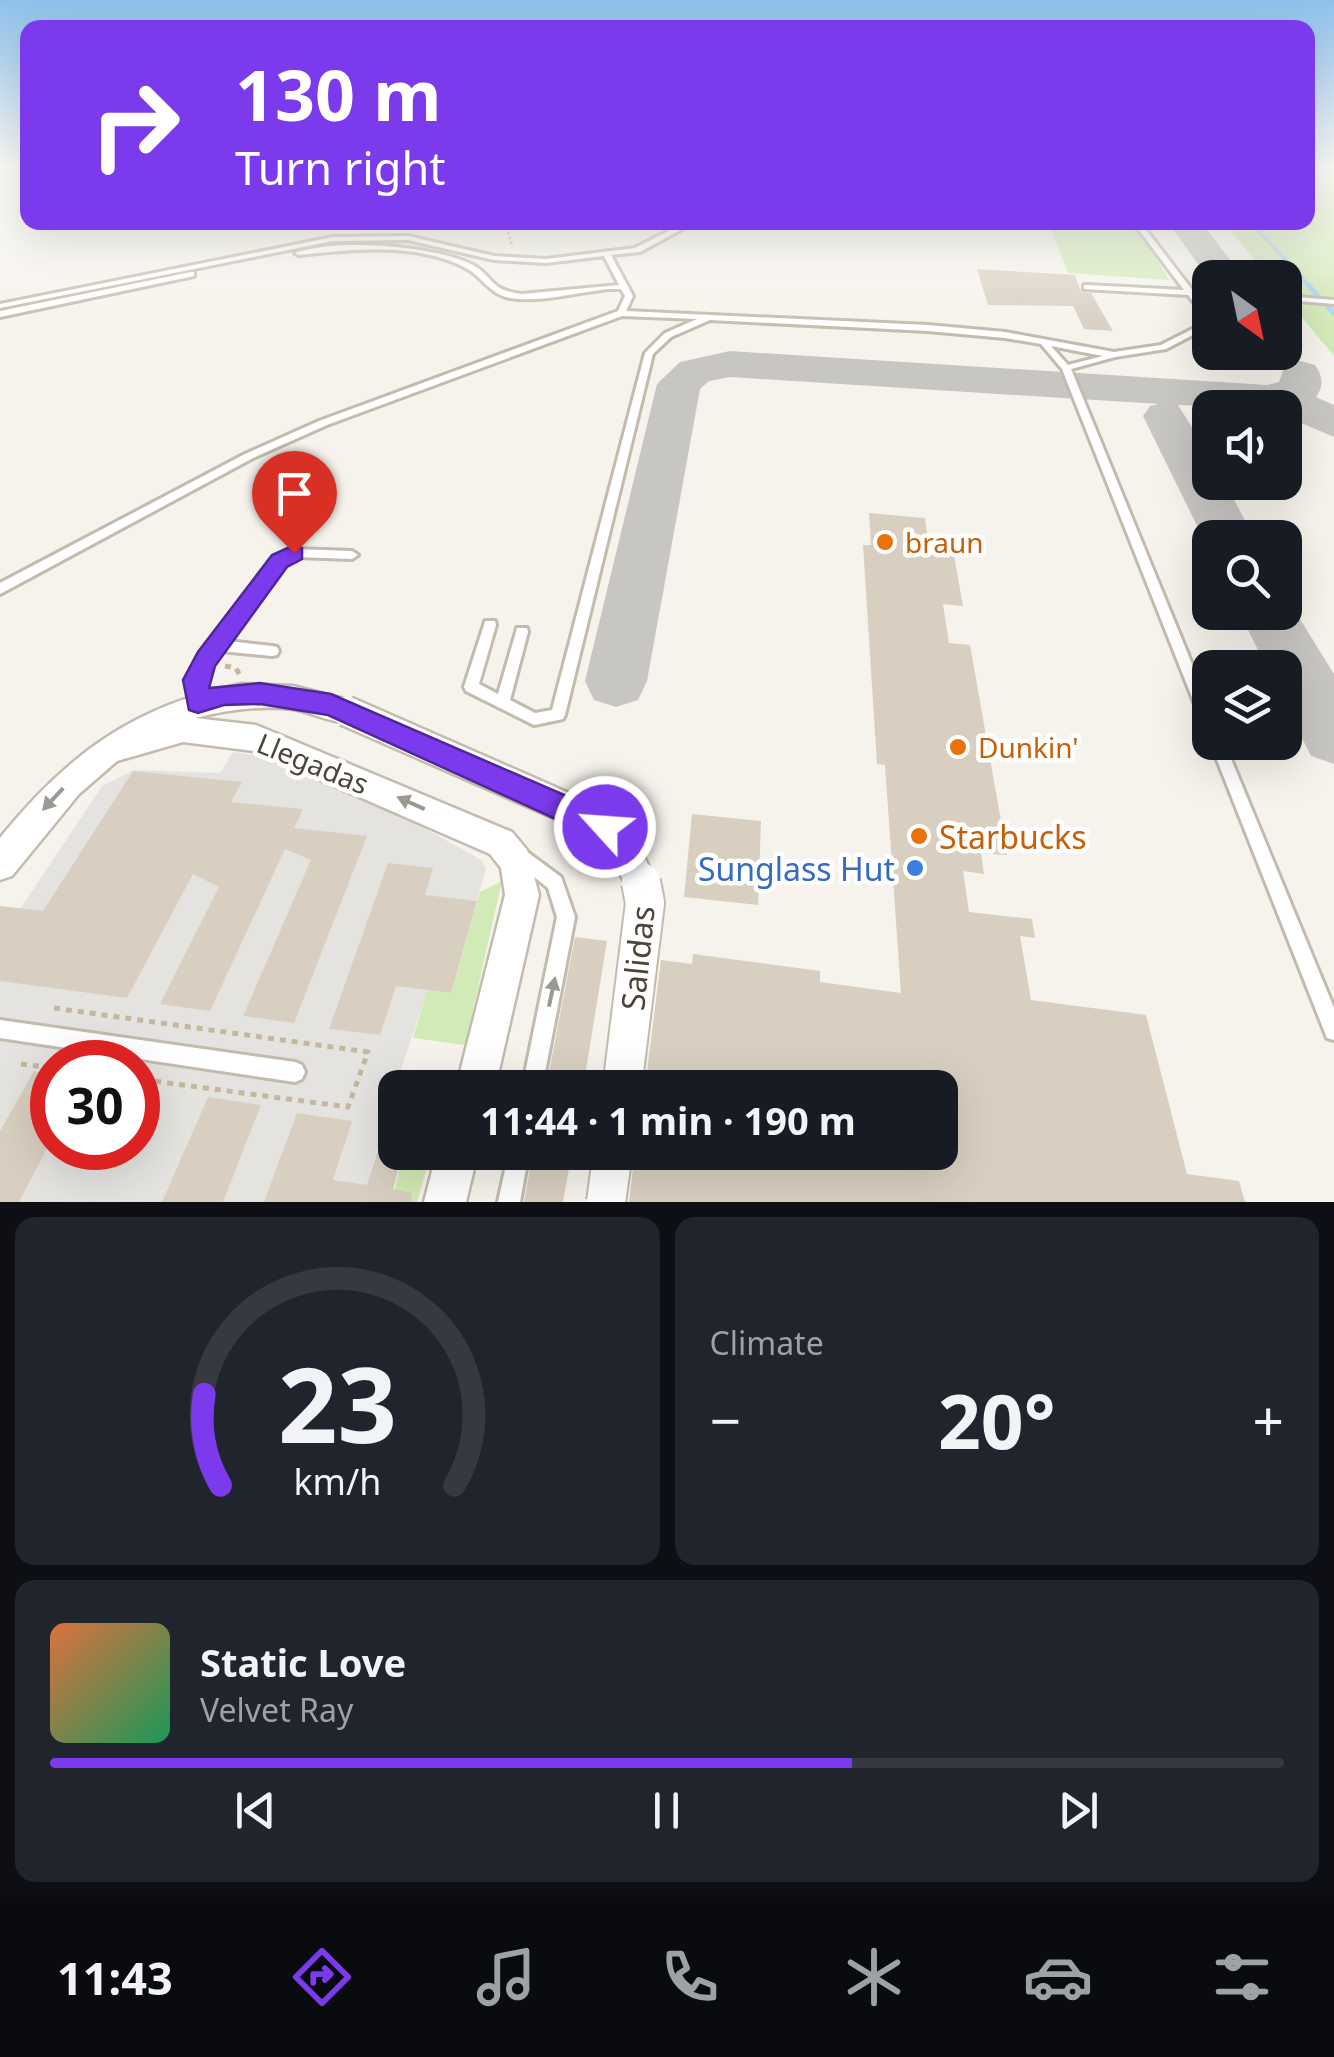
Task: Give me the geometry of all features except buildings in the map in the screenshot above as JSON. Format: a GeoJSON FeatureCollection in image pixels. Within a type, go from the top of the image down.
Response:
{"type":"FeatureCollection","features":[{"type":"Feature","properties":{"kind":"street","name":"Salidas"},"geometry":{"type":"LineString","coordinates":[[0,864],[64,786],[117,745],[198,702],[224,695],[260,694],[346,711],[592,819],[623,844],[641,878],[645,903],[624,1070]]}},
{"type":"Feature","properties":{"kind":"street","name":"Llegadas"},"geometry":{"type":"LineString","coordinates":[[117,745],[183,730],[256,738],[500,843]]}},
{"type":"Feature","properties":{"kind":"street"},"geometry":{"type":"LineString","coordinates":[[479,1070],[522,894],[516,861],[500,843]]}},
{"type":"Feature","properties":{"kind":"street"},"geometry":{"type":"LineString","coordinates":[[445,1202],[453,1170]]}},
{"type":"Feature","properties":{"kind":"street"},"geometry":{"type":"LineString","coordinates":[[606,1202],[610,1170]]}},
{"type":"Feature","properties":{"kind":"lane"},"geometry":{"type":"LineString","coordinates":[[0,306],[333,239],[408,238],[517,262],[607,255],[650,245],[677,230]]}},
{"type":"Feature","properties":{"kind":"lane"},"geometry":{"type":"LineString","coordinates":[[1142,230],[1192,298]]}},
{"type":"Feature","properties":{"kind":"lane"},"geometry":{"type":"LineString","coordinates":[[0,314],[266,258],[375,246],[414,249],[470,266],[491,290],[512,296],[624,286]]}},
{"type":"Feature","properties":{"kind":"lane"},"geometry":{"type":"LineString","coordinates":[[607,255],[629,300],[621,313]]}},
{"type":"Feature","properties":{"kind":"lane"},"geometry":{"type":"LineString","coordinates":[[1087,287],[1192,292]]}},
{"type":"Feature","properties":{"kind":"lane"},"geometry":{"type":"LineString","coordinates":[[1302,299],[1334,302]]}},
{"type":"Feature","properties":{"kind":"lane"},"geometry":{"type":"LineString","coordinates":[[0,589],[249,456],[323,423],[621,313],[928,328],[1004,335],[1114,355]]}},
{"type":"Feature","properties":{"kind":"lane"},"geometry":{"type":"LineString","coordinates":[[490,625],[470,683],[475,692],[543,720],[562,708],[649,352],[668,335],[709,316]]}},
{"type":"Feature","properties":{"kind":"lane"},"geometry":{"type":"LineString","coordinates":[[1066,368],[1163,347],[1192,330]]}},
{"type":"Feature","properties":{"kind":"lane"},"geometry":{"type":"LineString","coordinates":[[1045,344],[1066,368],[1192,680]]}},
{"type":"Feature","properties":{"kind":"lane"},"geometry":{"type":"LineString","coordinates":[[198,702],[198,672],[280,561],[294,553],[352,555]]}},
{"type":"Feature","properties":{"kind":"lane"},"geometry":{"type":"LineString","coordinates":[[502,704],[522,632]]}},
{"type":"Feature","properties":{"kind":"lane"},"geometry":{"type":"LineString","coordinates":[[217,645],[272,651]]}},
{"type":"Feature","properties":{"kind":"lane"},"geometry":{"type":"LineString","coordinates":[[1224,760],[1334,1030]]}},
{"type":"Feature","properties":{"kind":"lane","name":"Llegadas"},"geometry":{"type":"LineString","coordinates":[[500,843],[550,876],[566,908],[536,1070]]}},
{"type":"Feature","properties":{"kind":"lane"},"geometry":{"type":"LineString","coordinates":[[0,1029],[295,1072]]}},
{"type":"Feature","properties":{"kind":"lane"},"geometry":{"type":"LineString","coordinates":[[509,1202],[515,1170]]}},
{"type":"Feature","properties":{"kind":"path"},"geometry":{"type":"LineString","coordinates":[[508,230],[517,262]]}},
{"type":"Feature","properties":{"kind":"path"},"geometry":{"type":"LineString","coordinates":[[54,1008],[368,1052],[348,1108],[160,1081]]}},
{"type":"Feature","properties":{"kind":"path"},"geometry":{"type":"LineString","coordinates":[[21,1064],[30,1065]]}},
{"type":"Feature","properties":{"kind":"green space"},"geometry":{"type":"Polygon","coordinates":[[[1315,223],[1334,223],[1334,356],[1302,317],[1302,260],[1255,260],[1230,230],[1315,230],[1315,223]]]}},
{"type":"Feature","properties":{"kind":"green space"},"geometry":{"type":"Polygon","coordinates":[[[1051,230],[1141,230],[1169,280],[1068,273],[1051,230]]]}},
{"type":"Feature","properties":{"kind":"green space"},"geometry":{"type":"Polygon","coordinates":[[[502,881],[465,1045],[413,1038],[427,990],[451,993],[480,892],[502,881]]]}},
{"type":"Feature","properties":{"kind":"green space"},"geometry":{"type":"Polygon","coordinates":[[[399,1170],[426,1170],[417,1202],[392,1202],[399,1170]]]}},
{"type":"Feature","properties":{"kind":"shaded area"},"geometry":{"type":"Polygon","coordinates":[[[233,752],[282,759],[376,801],[481,860],[486,868],[451,993],[427,991],[401,1070],[378,1070],[378,1147],[369,1178],[394,1183],[392,1202],[0,1202],[0,939],[102,786],[134,770],[220,773],[233,752]]]}},
{"type":"Feature","properties":{"kind":"waterway"},"geometry":{"type":"LineString","coordinates":[[1258,230],[1311,288]]}},
{"type":"Feature","properties":{"kind":"waterway"},"geometry":{"type":"LineString","coordinates":[[1308,285],[1318,296]]}},
{"type":"Feature","properties":{"kind":"waterway"},"geometry":{"type":"LineString","coordinates":[[1328,307],[1334,313]]}},
{"type":"Feature","properties":{"kind":"taxiway"},"geometry":{"type":"LineString","coordinates":[[1190,230],[1212,260]]}},
{"type":"Feature","properties":{"kind":"taxiway"},"geometry":{"type":"LineString","coordinates":[[616,681],[679,384],[695,371],[730,364],[1192,393]]}},
{"type":"Feature","properties":{"kind":"taxiway"},"geometry":{"type":"LineString","coordinates":[[1297,390],[1300,389],[1300,374]]}},
{"type":"Feature","properties":{"kind":"taxiway"},"geometry":{"type":"LineString","coordinates":[[1302,407],[1334,423]]}},
{"type":"Feature","properties":{"kind":"taxiway"},"geometry":{"type":"LineString","coordinates":[[1166,416],[1219,520]]}},
{"type":"Feature","properties":{"kind":"taxiway"},"geometry":{"type":"LineString","coordinates":[[1278,630],[1334,735]]}},
{"type":"Feature","properties":{"kind":"place","name":"braun"},"geometry":{"type":"Point","coordinates":[885,542]}},
{"type":"Feature","properties":{"kind":"place","name":"Dunkin'"},"geometry":{"type":"Point","coordinates":[958,747]}},
{"type":"Feature","properties":{"kind":"place","name":"Starbucks"},"geometry":{"type":"Point","coordinates":[919,836]}},
{"type":"Feature","properties":{"kind":"place","name":"Sunglass Hut"},"geometry":{"type":"Point","coordinates":[915,868]}},
{"type":"Feature","properties":{"kind":"route"},"geometry":{"type":"LineString","coordinates":[[294,553],[280,561],[206,659],[196,680],[198,702],[224,695],[260,694],[331,705],[605,827]]}}]}
